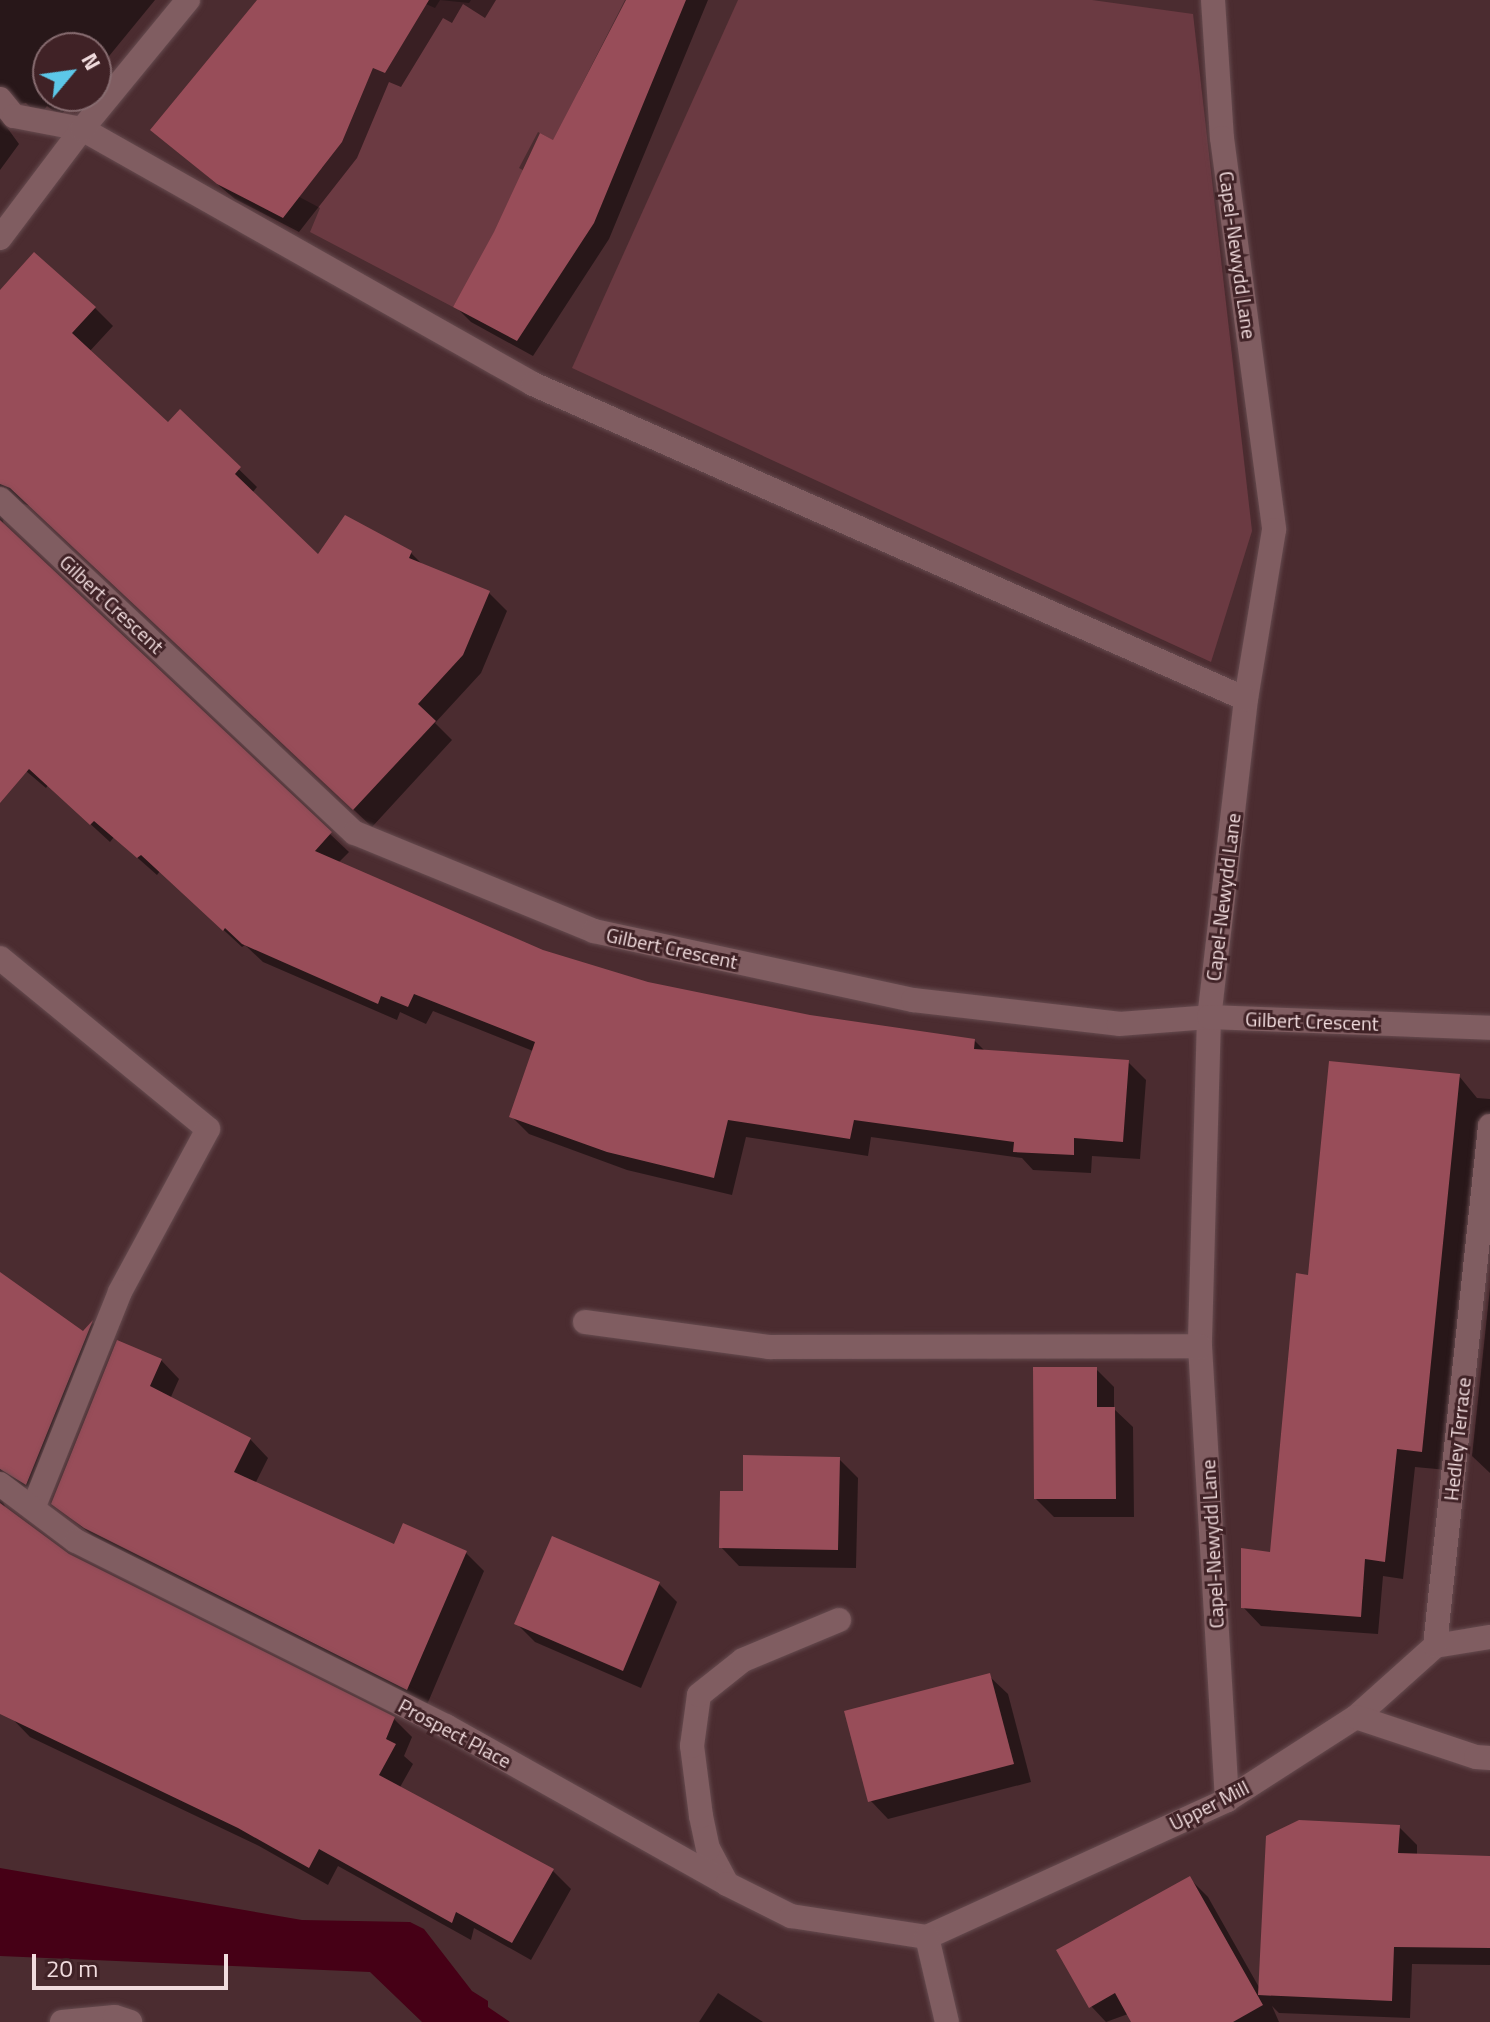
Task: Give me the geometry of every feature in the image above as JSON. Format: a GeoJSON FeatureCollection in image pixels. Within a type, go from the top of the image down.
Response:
{"type":"FeatureCollection","features":[{"type":"Feature","properties":{"kind":"street"},"geometry":{"type":"LineString","coordinates":[[0,238],[82,129],[188,0]]}},
{"type":"Feature","properties":{"kind":"street","name":"Capel-Newydd Lane"},"geometry":{"type":"LineString","coordinates":[[1213,0],[1222,138],[1274,530],[1246,699],[1209,1017],[1200,1346],[1227,1800]]}},
{"type":"Feature","properties":{"kind":"street"},"geometry":{"type":"LineString","coordinates":[[0,99],[14,116],[82,129],[533,384],[1246,699]]}},
{"type":"Feature","properties":{"kind":"street","name":"Gilbert Crescent"},"geometry":{"type":"LineString","coordinates":[[0,499],[355,833],[609,935],[913,1000],[1119,1024],[1209,1017],[1490,1028]]}},
{"type":"Feature","properties":{"kind":"street"},"geometry":{"type":"LineString","coordinates":[[0,958],[208,1129],[120,1292],[33,1508]]}},
{"type":"Feature","properties":{"kind":"street","name":"Hedley Terrace"},"geometry":{"type":"LineString","coordinates":[[1435,1646],[1490,1126]]}},
{"type":"Feature","properties":{"kind":"street"},"geometry":{"type":"LineString","coordinates":[[585,1322],[769,1347],[1200,1346]]}},
{"type":"Feature","properties":{"kind":"street","name":"Prospect Place"},"geometry":{"type":"LineString","coordinates":[[0,1484],[76,1541],[446,1726],[727,1884],[791,1916],[927,1937]]}},
{"type":"Feature","properties":{"kind":"street"},"geometry":{"type":"LineString","coordinates":[[727,1884],[708,1849],[701,1816],[692,1746],[699,1695],[743,1660],[839,1620]]}},
{"type":"Feature","properties":{"kind":"street"},"geometry":{"type":"LineString","coordinates":[[1490,1637],[1435,1646],[1356,1717],[1476,1757],[1490,1758]]}},
{"type":"Feature","properties":{"kind":"street","name":"Upper Mill"},"geometry":{"type":"LineString","coordinates":[[927,1937],[1227,1800],[1356,1717]]}},
{"type":"Feature","properties":{"kind":"street"},"geometry":{"type":"LineString","coordinates":[[927,1937],[947,2022]]}},
{"type":"Feature","properties":{"kind":"street"},"geometry":{"type":"LineString","coordinates":[[62,2022],[115,2017],[130,2022]]}},
{"type":"Feature","properties":{"kind":"shaded area"},"geometry":{"type":"Polygon","coordinates":[[[440,0],[469,3],[471,0],[625,0],[579,90],[614,174],[538,132],[519,168],[599,209],[481,260],[453,307],[310,232],[320,208],[234,162],[322,168],[337,148],[373,68],[426,4],[435,8],[440,0]]]}},
{"type":"Feature","properties":{"kind":"shaded area"},"geometry":{"type":"Polygon","coordinates":[[[738,0],[1092,0],[1193,14],[1252,531],[1211,662],[572,368],[738,0]]]}},
{"type":"Feature","properties":{"kind":"shaded area"},"geometry":{"type":"Polygon","coordinates":[[[0,1868],[302,1920],[410,1922],[424,1929],[472,1991],[488,2001],[488,2007],[510,2022],[422,2022],[370,1972],[0,1956],[0,1868]]]}},
{"type":"Feature","properties":{"kind":"building"},"geometry":{"type":"Polygon","coordinates":[[[257,0],[429,0],[385,73],[373,68],[342,142],[283,218],[217,184],[150,130],[257,0]]]}},
{"type":"Feature","properties":{"kind":"building"},"geometry":{"type":"Polygon","coordinates":[[[626,0],[686,0],[594,223],[517,341],[453,307],[494,232],[540,133],[553,140],[626,0]]]}},
{"type":"Feature","properties":{"kind":"building"},"geometry":{"type":"Polygon","coordinates":[[[34,252],[96,307],[72,333],[168,422],[180,409],[241,467],[235,474],[318,554],[345,515],[412,551],[409,558],[490,591],[463,655],[418,704],[436,721],[353,810],[10,488],[0,484],[0,290],[34,252]]]}},
{"type":"Feature","properties":{"kind":"building"},"geometry":{"type":"Polygon","coordinates":[[[0,520],[332,832],[315,851],[543,950],[648,982],[810,1015],[975,1039],[974,1049],[1129,1060],[1123,1142],[1074,1138],[1074,1155],[1013,1152],[1014,1142],[854,1120],[850,1139],[728,1120],[714,1178],[607,1152],[509,1117],[535,1042],[414,994],[408,1007],[381,996],[378,1004],[242,944],[225,928],[223,931],[141,855],[137,858],[94,821],[90,825],[29,769],[0,803],[0,520]]]}},
{"type":"Feature","properties":{"kind":"building"},"geometry":{"type":"Polygon","coordinates":[[[1329,1061],[1460,1074],[1422,1452],[1397,1449],[1385,1562],[1365,1559],[1361,1617],[1241,1608],[1241,1548],[1270,1552],[1296,1273],[1308,1275],[1329,1061]]]}},
{"type":"Feature","properties":{"kind":"building"},"geometry":{"type":"Polygon","coordinates":[[[0,1272],[83,1331],[93,1320],[26,1485],[0,1469],[0,1272]]]}},
{"type":"Feature","properties":{"kind":"building"},"geometry":{"type":"Polygon","coordinates":[[[117,1340],[162,1359],[150,1386],[251,1438],[234,1472],[394,1544],[403,1523],[467,1551],[407,1690],[84,1528],[51,1504],[117,1340]]]}},
{"type":"Feature","properties":{"kind":"building"},"geometry":{"type":"Polygon","coordinates":[[[1033,1367],[1097,1367],[1097,1407],[1115,1407],[1116,1499],[1034,1499],[1033,1367]]]}},
{"type":"Feature","properties":{"kind":"building"},"geometry":{"type":"Polygon","coordinates":[[[743,1455],[840,1457],[838,1550],[719,1548],[720,1491],[743,1491],[743,1455]]]}},
{"type":"Feature","properties":{"kind":"building"},"geometry":{"type":"Polygon","coordinates":[[[0,1503],[69,1554],[395,1717],[386,1739],[396,1744],[379,1775],[554,1869],[512,1943],[456,1912],[452,1923],[319,1849],[309,1868],[238,1828],[0,1714],[0,1503]]]}},
{"type":"Feature","properties":{"kind":"building"},"geometry":{"type":"Polygon","coordinates":[[[552,1536],[660,1582],[623,1671],[514,1624],[552,1536]]]}},
{"type":"Feature","properties":{"kind":"building"},"geometry":{"type":"Polygon","coordinates":[[[990,1673],[1014,1764],[868,1802],[844,1711],[990,1673]]]}},
{"type":"Feature","properties":{"kind":"building"},"geometry":{"type":"Polygon","coordinates":[[[1299,1820],[1400,1825],[1398,1853],[1490,1856],[1490,1948],[1394,1947],[1392,2001],[1258,1995],[1266,1836],[1299,1820]]]}},
{"type":"Feature","properties":{"kind":"building"},"geometry":{"type":"Polygon","coordinates":[[[1190,1876],[1263,2005],[1233,2022],[1131,2022],[1115,1993],[1089,2008],[1056,1950],[1190,1876]]]}}]}
